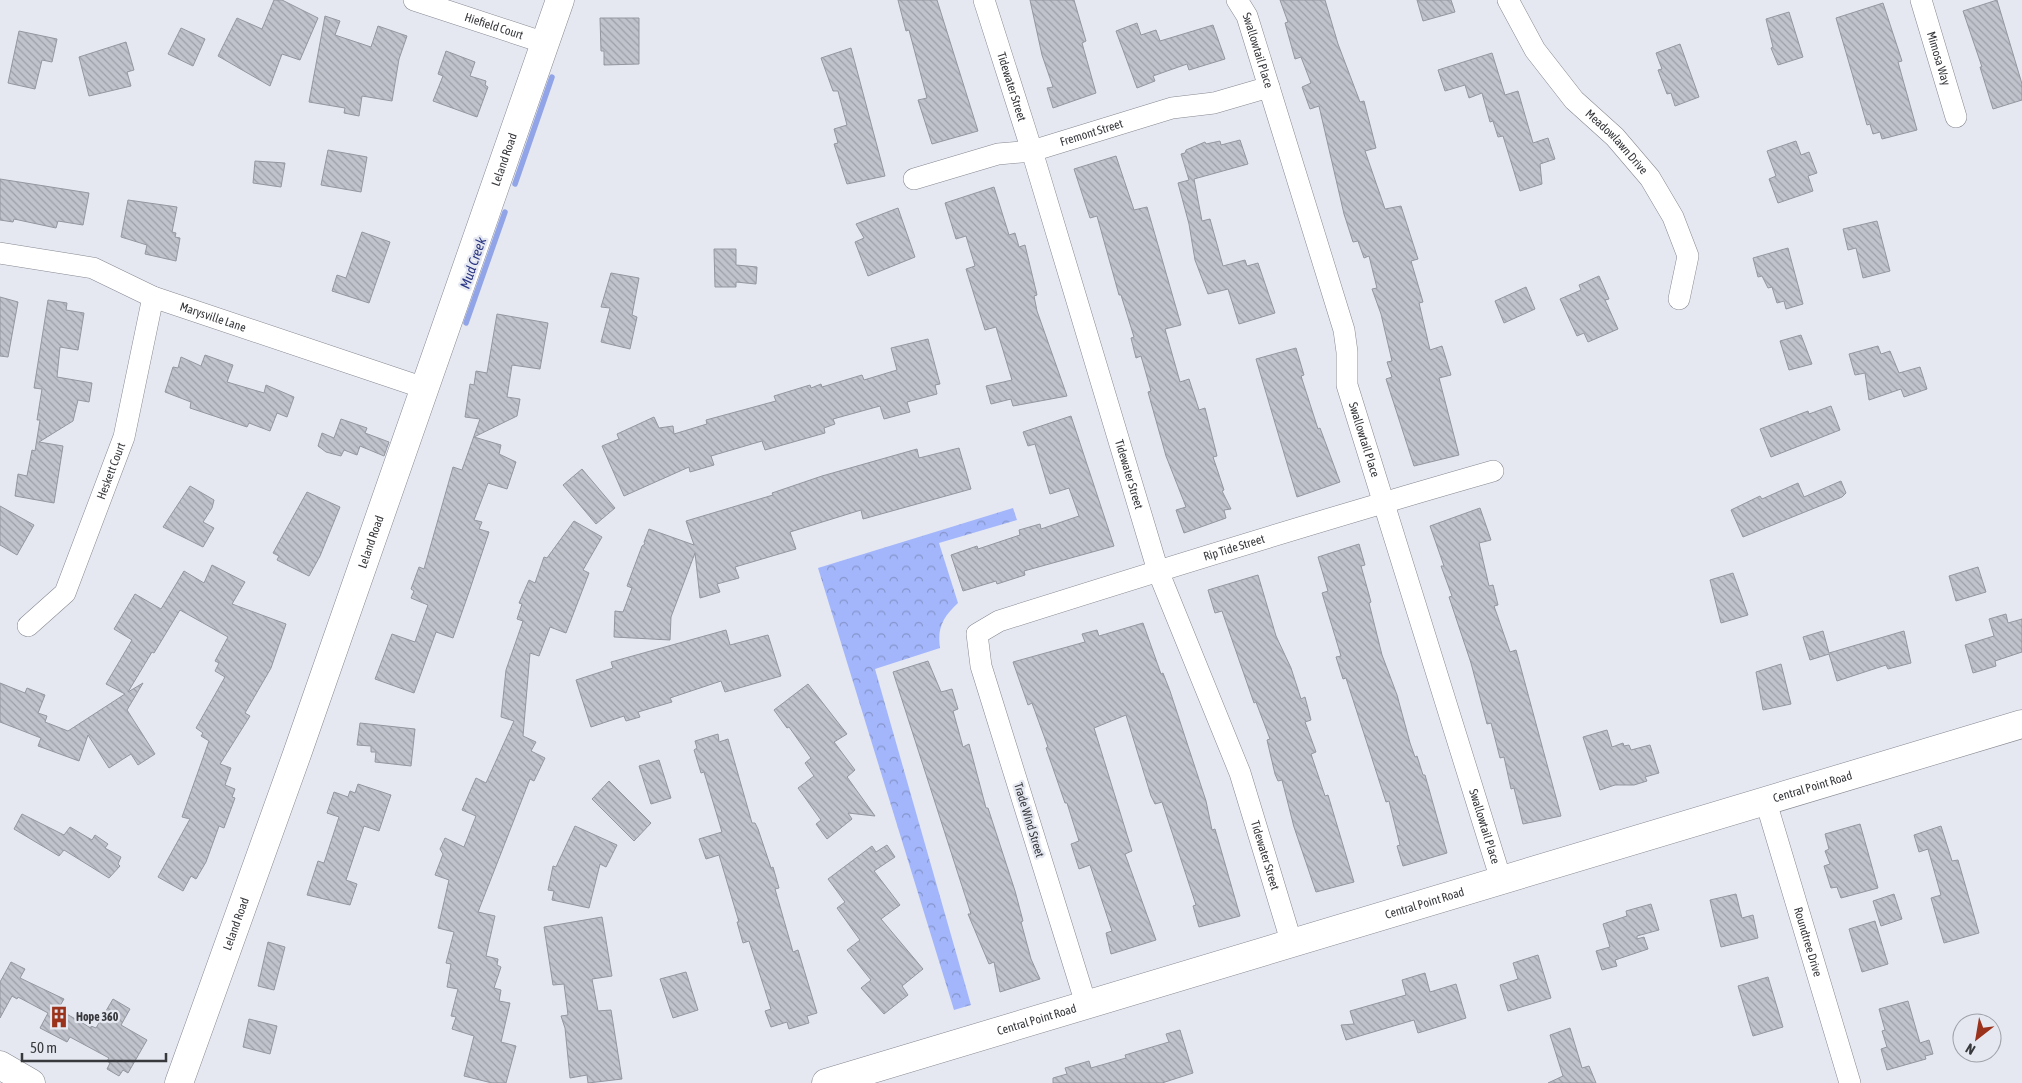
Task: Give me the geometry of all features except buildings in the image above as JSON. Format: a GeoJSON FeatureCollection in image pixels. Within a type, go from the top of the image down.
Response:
{"type":"FeatureCollection","features":[{"type":"Feature","properties":{"kind":"street","name":"Hiefield Court"},"geometry":{"type":"LineString","coordinates":[[414,0],[545,43]]}},
{"type":"Feature","properties":{"kind":"street","name":"Leland Road"},"geometry":{"type":"LineString","coordinates":[[179,1083],[297,754],[560,0]]}},
{"type":"Feature","properties":{"kind":"street","name":"Tidewater Street"},"geometry":{"type":"LineString","coordinates":[[984,0],[1032,151],[1158,571],[1240,773],[1292,944]]}},
{"type":"Feature","properties":{"kind":"street","name":"Swallowtail Place"},"geometry":{"type":"LineString","coordinates":[[1237,0],[1247,16],[1344,330],[1347,352],[1347,385],[1501,880]]}},
{"type":"Feature","properties":{"kind":"street","name":"Meadowlawn Drive"},"geometry":{"type":"LineString","coordinates":[[1508,0],[1535,50],[1574,100],[1615,137],[1650,178],[1673,217],[1688,256],[1679,298]]}},
{"type":"Feature","properties":{"kind":"street","name":"Mimosa Way"},"geometry":{"type":"LineString","coordinates":[[1921,0],[1956,118]]}},
{"type":"Feature","properties":{"kind":"street","name":"Fremont Street"},"geometry":{"type":"LineString","coordinates":[[914,179],[998,154],[1032,151],[1172,108],[1214,103],[1269,88]]}},
{"type":"Feature","properties":{"kind":"street","name":"Marysville Lane"},"geometry":{"type":"LineString","coordinates":[[0,253],[93,268],[153,297],[424,388]]}},
{"type":"Feature","properties":{"kind":"street","name":"Heskett Court"},"geometry":{"type":"LineString","coordinates":[[28,626],[65,593],[124,437],[153,297]]}},
{"type":"Feature","properties":{"kind":"street","name":"Rip Tide Street"},"geometry":{"type":"LineString","coordinates":[[978,634],[1000,621],[1158,571],[1383,502],[1493,472]]}},
{"type":"Feature","properties":{"kind":"street","name":"Trade Wind Street"},"geometry":{"type":"LineString","coordinates":[[978,634],[981,666],[1086,1004]]}},
{"type":"Feature","properties":{"kind":"street","name":"Central Point Road"},"geometry":{"type":"LineString","coordinates":[[826,1083],[2022,724]]}},
{"type":"Feature","properties":{"kind":"street","name":"Roundtree Drive"},"geometry":{"type":"LineString","coordinates":[[1766,802],[1850,1083]]}},
{"type":"Feature","properties":{"kind":"street"},"geometry":{"type":"LineString","coordinates":[[0,1065],[32,1083]]}},
{"type":"Feature","properties":{"kind":"green space"},"geometry":{"type":"Polygon","coordinates":[[[1013,508],[1017,520],[939,543],[958,603],[948,613],[942,623],[939,634],[940,648],[875,669],[971,1005],[954,1010],[818,568],[1013,508]]]}},
{"type":"Feature","properties":{"kind":"waterway","name":"Mud Creek"},"geometry":{"type":"LineString","coordinates":[[515,184],[552,77]]}},
{"type":"Feature","properties":{"kind":"waterway","name":"Mud Creek"},"geometry":{"type":"LineString","coordinates":[[466,323],[505,212]]}},
{"type":"Feature","properties":{"kind":"place","name":"Hope 360"},"geometry":{"type":"Point","coordinates":[59,1017]}}]}
